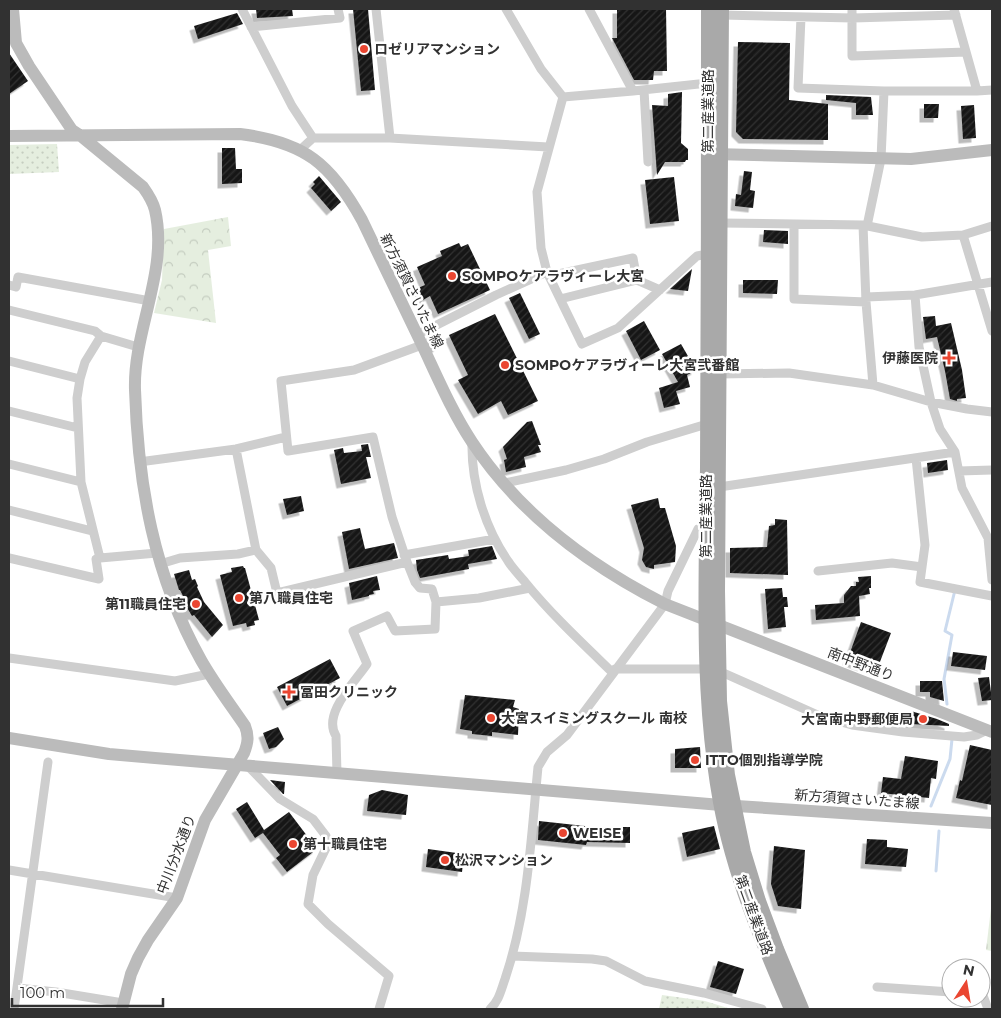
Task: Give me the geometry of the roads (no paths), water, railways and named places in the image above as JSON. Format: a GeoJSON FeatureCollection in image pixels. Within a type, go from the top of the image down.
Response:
{"type":"FeatureCollection","features":[{"type":"Feature","properties":{"kind":"main road","name":"第二産業道路"},"geometry":{"type":"LineString","coordinates":[[708,9],[708,82],[721,223],[719,488],[712,623],[712,670],[723,738],[727,806],[733,856],[748,905],[791,1009]]}},
{"type":"Feature","properties":{"kind":"main road","name":"第二産業道路"},"geometry":{"type":"LineString","coordinates":[[712,623],[707,527],[708,254],[722,12]]}},
{"type":"Feature","properties":{"kind":"main road","name":"第二産業道路"},"geometry":{"type":"LineString","coordinates":[[727,806],[759,901],[802,1009]]}},
{"type":"Feature","properties":{"kind":"street"},"geometry":{"type":"LineString","coordinates":[[9,658],[175,681],[209,674],[189,638],[174,603],[159,558],[147,510],[139,462],[135,387],[138,347],[150,301],[158,250],[155,209],[143,187],[82,136],[72,130],[28,66],[16,43],[13,9]]}},
{"type":"Feature","properties":{"kind":"street"},"geometry":{"type":"LineString","coordinates":[[242,9],[292,106],[313,138]]}},
{"type":"Feature","properties":{"kind":"street"},"geometry":{"type":"LineString","coordinates":[[251,27],[340,18],[338,9]]}},
{"type":"Feature","properties":{"kind":"street"},"geometry":{"type":"LineString","coordinates":[[376,9],[390,138]]}},
{"type":"Feature","properties":{"kind":"street"},"geometry":{"type":"LineString","coordinates":[[506,9],[540,69],[563,97]]}},
{"type":"Feature","properties":{"kind":"street"},"geometry":{"type":"LineString","coordinates":[[589,9],[633,91]]}},
{"type":"Feature","properties":{"kind":"street"},"geometry":{"type":"LineString","coordinates":[[722,12],[801,17],[852,13],[955,12],[977,91]]}},
{"type":"Feature","properties":{"kind":"street"},"geometry":{"type":"LineString","coordinates":[[852,13],[852,56],[966,52]]}},
{"type":"Feature","properties":{"kind":"street"},"geometry":{"type":"LineString","coordinates":[[801,17],[798,88],[884,91],[992,90]]}},
{"type":"Feature","properties":{"kind":"street"},"geometry":{"type":"LineString","coordinates":[[563,97],[708,82]]}},
{"type":"Feature","properties":{"kind":"street"},"geometry":{"type":"LineString","coordinates":[[644,90],[648,162]]}},
{"type":"Feature","properties":{"kind":"street"},"geometry":{"type":"LineString","coordinates":[[873,385],[866,299],[865,226],[881,160],[884,91]]}},
{"type":"Feature","properties":{"kind":"street"},"geometry":{"type":"LineString","coordinates":[[563,97],[537,192],[541,248],[548,274],[582,344],[618,328],[697,256],[708,254]]}},
{"type":"Feature","properties":{"kind":"street","name":"新方須賀さいたま線"},"geometry":{"type":"LineString","coordinates":[[9,136],[240,134],[273,140],[300,150],[321,163],[349,197],[362,220],[451,406],[472,442],[505,483],[535,516],[569,544],[627,584],[665,604],[712,623]]}},
{"type":"Feature","properties":{"kind":"street"},"geometry":{"type":"LineString","coordinates":[[300,150],[313,138],[390,138],[548,147]]}},
{"type":"Feature","properties":{"kind":"street"},"geometry":{"type":"LineString","coordinates":[[715,154],[881,160],[928,158],[992,150]]}},
{"type":"Feature","properties":{"kind":"street"},"geometry":{"type":"LineString","coordinates":[[721,223],[865,226],[922,237],[963,235],[992,226]]}},
{"type":"Feature","properties":{"kind":"street"},"geometry":{"type":"LineString","coordinates":[[794,224],[794,299],[866,299],[914,295],[992,282]]}},
{"type":"Feature","properties":{"kind":"street"},"geometry":{"type":"LineString","coordinates":[[963,235],[992,330]]}},
{"type":"Feature","properties":{"kind":"street"},"geometry":{"type":"LineString","coordinates":[[337,774],[336,736],[333,731],[335,708],[367,664],[353,631],[387,616],[395,631],[436,629],[436,602],[432,589],[420,588],[415,582],[405,558],[392,517],[374,437],[288,451],[281,381],[354,370],[420,340],[496,295],[548,274],[633,258],[637,280]]}},
{"type":"Feature","properties":{"kind":"street"},"geometry":{"type":"LineString","coordinates":[[9,285],[16,287],[18,277],[150,301]]}},
{"type":"Feature","properties":{"kind":"street"},"geometry":{"type":"LineString","coordinates":[[560,299],[637,280],[660,290]]}},
{"type":"Feature","properties":{"kind":"street"},"geometry":{"type":"LineString","coordinates":[[914,295],[919,347],[931,402],[940,429],[955,452],[962,488],[988,538],[992,580]]}},
{"type":"Feature","properties":{"kind":"street"},"geometry":{"type":"LineString","coordinates":[[9,310],[95,331],[101,336],[138,347]]}},
{"type":"Feature","properties":{"kind":"street"},"geometry":{"type":"LineString","coordinates":[[100,557],[81,482],[77,398],[85,362],[101,336]]}},
{"type":"Feature","properties":{"kind":"street"},"geometry":{"type":"LineString","coordinates":[[9,361],[80,379]]}},
{"type":"Feature","properties":{"kind":"street"},"geometry":{"type":"LineString","coordinates":[[719,374],[789,373],[873,385],[931,402],[992,412]]}},
{"type":"Feature","properties":{"kind":"street"},"geometry":{"type":"LineString","coordinates":[[9,411],[78,428]]}},
{"type":"Feature","properties":{"kind":"street"},"geometry":{"type":"LineString","coordinates":[[505,483],[604,460],[647,442],[707,424]]}},
{"type":"Feature","properties":{"kind":"street"},"geometry":{"type":"LineString","coordinates":[[139,462],[236,449],[286,437]]}},
{"type":"Feature","properties":{"kind":"street"},"geometry":{"type":"LineString","coordinates":[[472,442],[472,460],[480,500],[495,539],[508,562],[530,588],[614,670],[712,670],[820,716],[852,725],[903,732],[964,737],[990,731]]}},
{"type":"Feature","properties":{"kind":"street"},"geometry":{"type":"LineString","coordinates":[[236,449],[256,550],[271,568],[277,593],[405,558],[495,539]]}},
{"type":"Feature","properties":{"kind":"street"},"geometry":{"type":"LineString","coordinates":[[719,488],[955,452]]}},
{"type":"Feature","properties":{"kind":"street"},"geometry":{"type":"LineString","coordinates":[[916,458],[924,544],[920,582],[992,596]]}},
{"type":"Feature","properties":{"kind":"street"},"geometry":{"type":"LineString","coordinates":[[9,464],[81,482]]}},
{"type":"Feature","properties":{"kind":"street"},"geometry":{"type":"LineString","coordinates":[[959,471],[992,470]]}},
{"type":"Feature","properties":{"kind":"street"},"geometry":{"type":"LineString","coordinates":[[9,510],[92,530]]}},
{"type":"Feature","properties":{"kind":"street"},"geometry":{"type":"LineString","coordinates":[[496,1007],[512,956],[525,896],[538,767],[547,752],[566,735],[665,604],[668,591],[698,529],[707,527]]}},
{"type":"Feature","properties":{"kind":"street"},"geometry":{"type":"LineString","coordinates":[[9,558],[99,578],[96,559],[100,557],[180,558],[238,554],[256,550]]}},
{"type":"Feature","properties":{"kind":"street"},"geometry":{"type":"LineString","coordinates":[[818,571],[892,562],[922,567]]}},
{"type":"Feature","properties":{"kind":"street"},"geometry":{"type":"LineString","coordinates":[[436,602],[479,598],[530,588]]}},
{"type":"Feature","properties":{"kind":"street","name":"南中野通り"},"geometry":{"type":"LineString","coordinates":[[712,623],[990,731]]}},
{"type":"Feature","properties":{"kind":"street","name":"中川分水通り"},"geometry":{"type":"LineString","coordinates":[[122,1006],[131,974],[138,958],[177,898],[205,820],[243,765],[248,734],[245,726],[209,674]]}},
{"type":"Feature","properties":{"kind":"street","name":"新方須賀さいたま線"},"geometry":{"type":"LineString","coordinates":[[9,738],[109,754],[337,774],[727,806],[992,823]]}},
{"type":"Feature","properties":{"kind":"street"},"geometry":{"type":"LineString","coordinates":[[14,1009],[48,762]]}},
{"type":"Feature","properties":{"kind":"street"},"geometry":{"type":"LineString","coordinates":[[243,765],[280,799],[313,819],[326,836],[327,846],[313,875],[308,904],[328,924],[389,976],[379,1009]]}},
{"type":"Feature","properties":{"kind":"street"},"geometry":{"type":"LineString","coordinates":[[9,870],[177,898]]}},
{"type":"Feature","properties":{"kind":"street"},"geometry":{"type":"LineString","coordinates":[[512,956],[606,961],[645,980],[704,992],[762,1009]]}},
{"type":"Feature","properties":{"kind":"street"},"geometry":{"type":"LineString","coordinates":[[877,987],[941,991]]}},
{"type":"Feature","properties":{"kind":"street"},"geometry":{"type":"LineString","coordinates":[[17,988],[56,992],[122,1006]]}},
{"type":"Feature","properties":{"kind":"waterway"},"geometry":{"type":"LineString","coordinates":[[947,704],[944,679],[952,635],[945,631],[955,590]]}},
{"type":"Feature","properties":{"kind":"waterway"},"geometry":{"type":"LineString","coordinates":[[931,806],[950,759],[952,739]]}},
{"type":"Feature","properties":{"kind":"waterway"},"geometry":{"type":"LineString","coordinates":[[936,871],[939,831]]}},
{"type":"Feature","properties":{"kind":"place","name":"ロゼリアマンション"},"geometry":{"type":"Point","coordinates":[364,49]}},
{"type":"Feature","properties":{"kind":"place","name":"SOMPOケアラヴィーレ大宮"},"geometry":{"type":"Point","coordinates":[452,276]}},
{"type":"Feature","properties":{"kind":"place","name":"伊藤医院"},"geometry":{"type":"Point","coordinates":[949,358]}},
{"type":"Feature","properties":{"kind":"place","name":"SOMPOケアラヴィーレ大宮弐番館"},"geometry":{"type":"Point","coordinates":[505,365]}},
{"type":"Feature","properties":{"kind":"place","name":"第八職員住宅"},"geometry":{"type":"Point","coordinates":[239,598]}},
{"type":"Feature","properties":{"kind":"place","name":"第11職員住宅"},"geometry":{"type":"Point","coordinates":[196,604]}},
{"type":"Feature","properties":{"kind":"place","name":"冨田クリニック"},"geometry":{"type":"Point","coordinates":[289,692]}},
{"type":"Feature","properties":{"kind":"place","name":"大宮スイミングスクール 南校"},"geometry":{"type":"Point","coordinates":[491,718]}},
{"type":"Feature","properties":{"kind":"place","name":"大宮南中野郵便局"},"geometry":{"type":"Point","coordinates":[923,719]}},
{"type":"Feature","properties":{"kind":"place","name":"ITTO個別指導学院"},"geometry":{"type":"Point","coordinates":[695,760]}},
{"type":"Feature","properties":{"kind":"place","name":"WEISE"},"geometry":{"type":"Point","coordinates":[563,833]}},
{"type":"Feature","properties":{"kind":"place","name":"第十職員住宅"},"geometry":{"type":"Point","coordinates":[293,844]}},
{"type":"Feature","properties":{"kind":"place","name":"松沢マンション"},"geometry":{"type":"Point","coordinates":[445,860]}}]}
